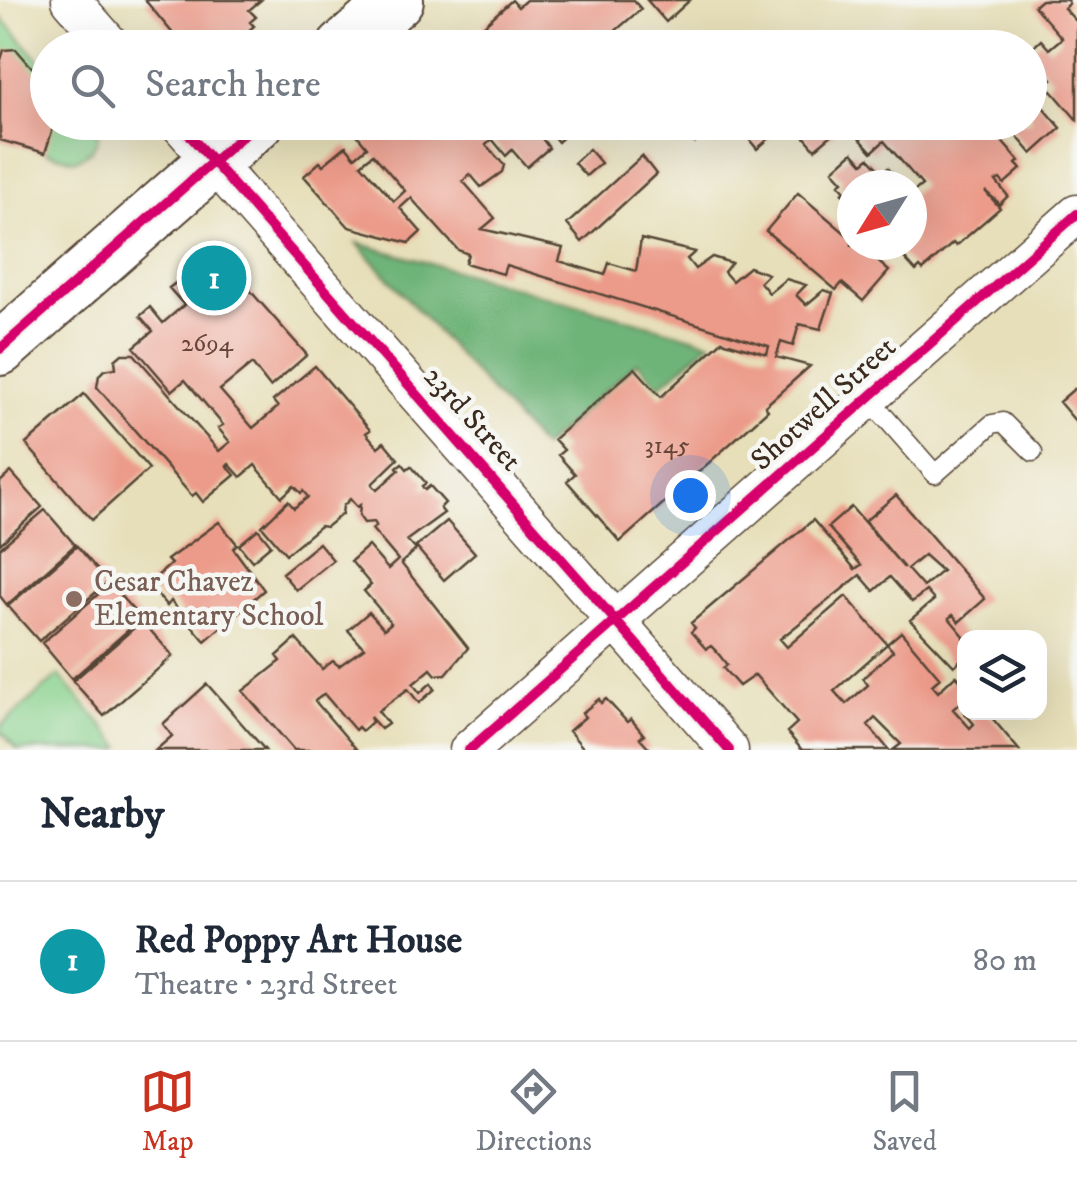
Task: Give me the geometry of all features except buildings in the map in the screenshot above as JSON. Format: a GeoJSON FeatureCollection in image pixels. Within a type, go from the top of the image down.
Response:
{"type":"FeatureCollection","features":[{"type":"Feature","properties":{"kind":"street"},"geometry":{"type":"LineString","coordinates":[[71,0],[97,30]]}},
{"type":"Feature","properties":{"kind":"street"},"geometry":{"type":"LineString","coordinates":[[363,30],[397,0]]}},
{"type":"Feature","properties":{"kind":"street","name":"23rd Street"},"geometry":{"type":"LineString","coordinates":[[194,140],[729,750]]}},
{"type":"Feature","properties":{"kind":"street"},"geometry":{"type":"LineString","coordinates":[[0,349],[238,140]]}},
{"type":"Feature","properties":{"kind":"street","name":"Shotwell Street"},"geometry":{"type":"LineString","coordinates":[[469,750],[1077,214]]}},
{"type":"Feature","properties":{"kind":"lane"},"geometry":{"type":"LineString","coordinates":[[868,398],[935,474],[992,424],[1003,422],[1033,452]]}},
{"type":"Feature","properties":{"kind":"green space"},"geometry":{"type":"Polygon","coordinates":[[[0,16],[30,50],[30,140],[97,140],[91,150],[75,160],[0,139],[0,16]]]}},
{"type":"Feature","properties":{"kind":"green space"},"geometry":{"type":"Polygon","coordinates":[[[357,243],[711,342],[660,386],[637,362],[542,448],[357,243]]]}},
{"type":"Feature","properties":{"kind":"green space"},"geometry":{"type":"Polygon","coordinates":[[[59,675],[122,748],[17,750],[0,727],[59,675]]]}},
{"type":"Feature","properties":{"kind":"cycle path"},"geometry":{"type":"LineString","coordinates":[[194,140],[729,750]]}},
{"type":"Feature","properties":{"kind":"cycle path"},"geometry":{"type":"LineString","coordinates":[[0,349],[238,140]]}},
{"type":"Feature","properties":{"kind":"cycle path"},"geometry":{"type":"LineString","coordinates":[[469,750],[1077,214]]}},
{"type":"Feature","properties":{"kind":"place","name":"Red Poppy Art House"},"geometry":{"type":"Point","coordinates":[214,278]}},
{"type":"Feature","properties":{"kind":"place","name":"Cesar Chavez Elementary School"},"geometry":{"type":"Point","coordinates":[74,599]}}]}
